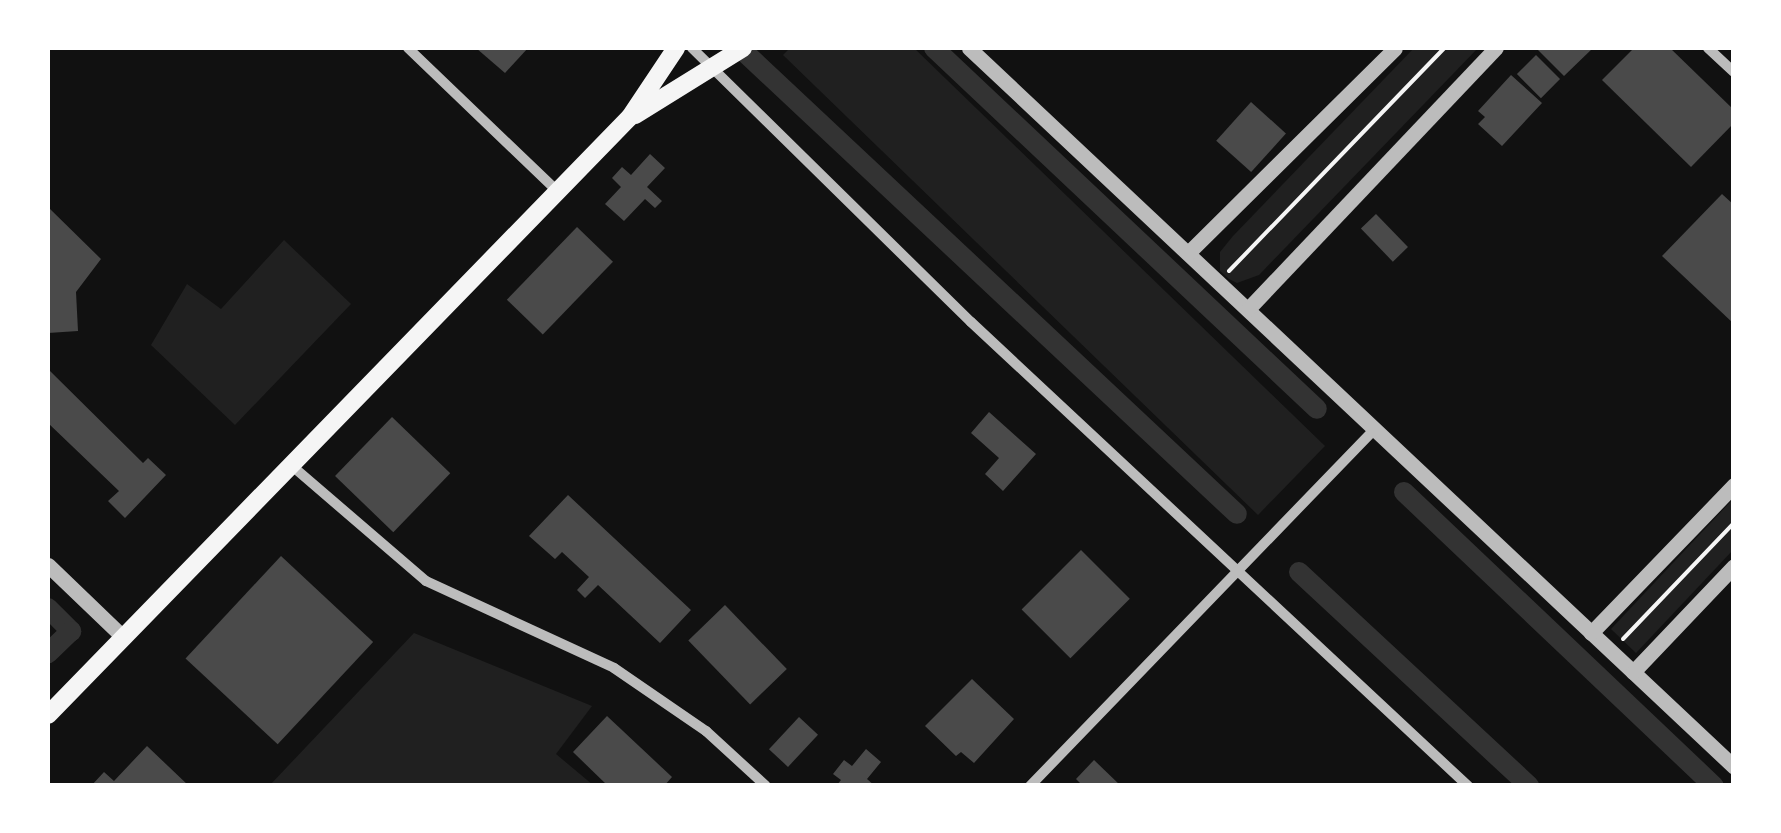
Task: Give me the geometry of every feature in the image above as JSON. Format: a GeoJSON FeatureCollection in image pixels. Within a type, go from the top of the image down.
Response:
{"type":"FeatureCollection","features":[{"type":"Feature","properties":{"kind":"main road"},"geometry":{"type":"LineString","coordinates":[[48,715],[630,118],[676,48]]}},
{"type":"Feature","properties":{"kind":"main road"},"geometry":{"type":"LineString","coordinates":[[630,118],[743,48]]}},
{"type":"Feature","properties":{"kind":"street"},"geometry":{"type":"LineString","coordinates":[[408,48],[558,192]]}},
{"type":"Feature","properties":{"kind":"street"},"geometry":{"type":"LineString","coordinates":[[692,48],[718,64],[971,322],[1468,786]]}},
{"type":"Feature","properties":{"kind":"street"},"geometry":{"type":"LineString","coordinates":[[969,48],[1734,766]]}},
{"type":"Feature","properties":{"kind":"street"},"geometry":{"type":"LineString","coordinates":[[1188,253],[1395,48]]}},
{"type":"Feature","properties":{"kind":"street"},"geometry":{"type":"LineString","coordinates":[[1248,309],[1496,48]]}},
{"type":"Feature","properties":{"kind":"street"},"geometry":{"type":"LineString","coordinates":[[1708,48],[1734,72]]}},
{"type":"Feature","properties":{"kind":"street"},"geometry":{"type":"LineString","coordinates":[[1030,786],[1374,430]]}},
{"type":"Feature","properties":{"kind":"street"},"geometry":{"type":"LineString","coordinates":[[291,465],[426,581],[614,668],[706,731],[766,786]]}},
{"type":"Feature","properties":{"kind":"street"},"geometry":{"type":"LineString","coordinates":[[1591,633],[1734,484]]}},
{"type":"Feature","properties":{"kind":"street"},"geometry":{"type":"LineString","coordinates":[[48,565],[122,636]]}},
{"type":"Feature","properties":{"kind":"street"},"geometry":{"type":"LineString","coordinates":[[1633,672],[1734,566]]}},
{"type":"Feature","properties":{"kind":"path"},"geometry":{"type":"LineString","coordinates":[[1218,282],[1444,48]]}},
{"type":"Feature","properties":{"kind":"path"},"geometry":{"type":"LineString","coordinates":[[1612,652],[1734,523]]}},
{"type":"Feature","properties":{"kind":"shaded area"},"geometry":{"type":"Polygon","coordinates":[[[790,48],[914,48],[1325,446],[1258,515],[783,55],[790,48]]]}},
{"type":"Feature","properties":{"kind":"shaded area"},"geometry":{"type":"Polygon","coordinates":[[[1414,48],[1478,48],[1259,275],[1237,283],[1229,279],[1220,271],[1220,252],[1414,48]]]}},
{"type":"Feature","properties":{"kind":"shaded area"},"geometry":{"type":"Polygon","coordinates":[[[284,240],[351,304],[235,425],[151,345],[187,284],[221,309],[284,240]]]}},
{"type":"Feature","properties":{"kind":"shaded area"},"geometry":{"type":"Polygon","coordinates":[[[1733,499],[1733,550],[1636,653],[1611,629],[1733,499]]]}},
{"type":"Feature","properties":{"kind":"shaded area"},"geometry":{"type":"Polygon","coordinates":[[[414,633],[592,706],[556,754],[593,785],[270,785],[414,633]]]}},
{"type":"Feature","properties":{"kind":"building"},"geometry":{"type":"Polygon","coordinates":[[[476,48],[528,48],[505,73],[476,48]]]}},
{"type":"Feature","properties":{"kind":"building"},"geometry":{"type":"Polygon","coordinates":[[[1536,48],[1593,48],[1564,76],[1536,48]]]}},
{"type":"Feature","properties":{"kind":"building"},"geometry":{"type":"Polygon","coordinates":[[[1634,48],[1670,48],[1734,110],[1734,123],[1691,167],[1602,80],[1634,48]]]}},
{"type":"Feature","properties":{"kind":"building"},"geometry":{"type":"Polygon","coordinates":[[[1536,55],[1560,79],[1541,98],[1517,74],[1536,55]]]}},
{"type":"Feature","properties":{"kind":"building"},"geometry":{"type":"Polygon","coordinates":[[[1511,75],[1542,103],[1502,146],[1478,124],[1485,117],[1478,111],[1511,75]]]}},
{"type":"Feature","properties":{"kind":"building"},"geometry":{"type":"Polygon","coordinates":[[[1251,102],[1286,133],[1251,172],[1216,141],[1251,102]]]}},
{"type":"Feature","properties":{"kind":"building"},"geometry":{"type":"Polygon","coordinates":[[[650,154],[665,168],[647,187],[662,201],[655,208],[645,199],[624,221],[605,204],[621,187],[612,178],[622,167],[631,175],[650,154]]]}},
{"type":"Feature","properties":{"kind":"building"},"geometry":{"type":"Polygon","coordinates":[[[1722,194],[1734,205],[1734,324],[1662,256],[1722,194]]]}},
{"type":"Feature","properties":{"kind":"building"},"geometry":{"type":"Polygon","coordinates":[[[48,207],[101,259],[76,292],[78,331],[48,333],[48,207]]]}},
{"type":"Feature","properties":{"kind":"building"},"geometry":{"type":"Polygon","coordinates":[[[1376,214],[1408,247],[1393,262],[1361,229],[1376,214]]]}},
{"type":"Feature","properties":{"kind":"building"},"geometry":{"type":"Polygon","coordinates":[[[577,227],[613,262],[543,334],[507,300],[577,227]]]}},
{"type":"Feature","properties":{"kind":"building"},"geometry":{"type":"Polygon","coordinates":[[[48,369],[143,463],[148,458],[166,475],[125,518],[108,501],[119,491],[48,423],[48,369]]]}},
{"type":"Feature","properties":{"kind":"building"},"geometry":{"type":"Polygon","coordinates":[[[989,412],[1036,454],[1003,491],[985,474],[999,458],[971,433],[989,412]]]}},
{"type":"Feature","properties":{"kind":"building"},"geometry":{"type":"Polygon","coordinates":[[[392,417],[450,473],[393,532],[335,476],[392,417]]]}},
{"type":"Feature","properties":{"kind":"building"},"geometry":{"type":"Polygon","coordinates":[[[568,495],[691,610],[660,643],[598,585],[585,598],[577,590],[589,577],[562,552],[555,559],[529,536],[568,495]]]}},
{"type":"Feature","properties":{"kind":"building"},"geometry":{"type":"Polygon","coordinates":[[[1081,550],[1130,599],[1070,658],[1022,609],[1081,550]]]}},
{"type":"Feature","properties":{"kind":"building"},"geometry":{"type":"Polygon","coordinates":[[[281,556],[373,642],[278,744],[186,658],[281,556]]]}},
{"type":"Feature","properties":{"kind":"building"},"geometry":{"type":"Polygon","coordinates":[[[725,605],[787,669],[750,704],[688,640],[725,605]]]}},
{"type":"Feature","properties":{"kind":"building"},"geometry":{"type":"Polygon","coordinates":[[[972,679],[1014,719],[974,763],[961,752],[956,756],[925,726],[972,679]]]}},
{"type":"Feature","properties":{"kind":"building"},"geometry":{"type":"Polygon","coordinates":[[[607,716],[672,777],[664,786],[608,786],[573,752],[607,716]]]}},
{"type":"Feature","properties":{"kind":"building"},"geometry":{"type":"Polygon","coordinates":[[[799,717],[818,735],[788,767],[769,749],[799,717]]]}},
{"type":"Feature","properties":{"kind":"building"},"geometry":{"type":"Polygon","coordinates":[[[147,746],[189,786],[91,786],[104,772],[114,781],[147,746]]]}},
{"type":"Feature","properties":{"kind":"building"},"geometry":{"type":"Polygon","coordinates":[[[866,749],[881,762],[867,779],[875,786],[836,786],[841,780],[833,774],[844,760],[852,766],[866,749]]]}},
{"type":"Feature","properties":{"kind":"building"},"geometry":{"type":"Polygon","coordinates":[[[1094,760],[1121,786],[1083,786],[1076,779],[1094,760]]]}},
{"type":"Feature","properties":{"kind":"waterway"},"geometry":{"type":"LineString","coordinates":[[740,48],[1237,514]]}},
{"type":"Feature","properties":{"kind":"waterway"},"geometry":{"type":"LineString","coordinates":[[934,48],[1317,409]]}},
{"type":"Feature","properties":{"kind":"waterway"},"geometry":{"type":"LineString","coordinates":[[1404,492],[1714,786]]}},
{"type":"Feature","properties":{"kind":"waterway"},"geometry":{"type":"LineString","coordinates":[[1299,572],[1529,786]]}},
{"type":"Feature","properties":{"kind":"waterway"},"geometry":{"type":"LineString","coordinates":[[48,608],[71,631],[48,653]]}}]}
